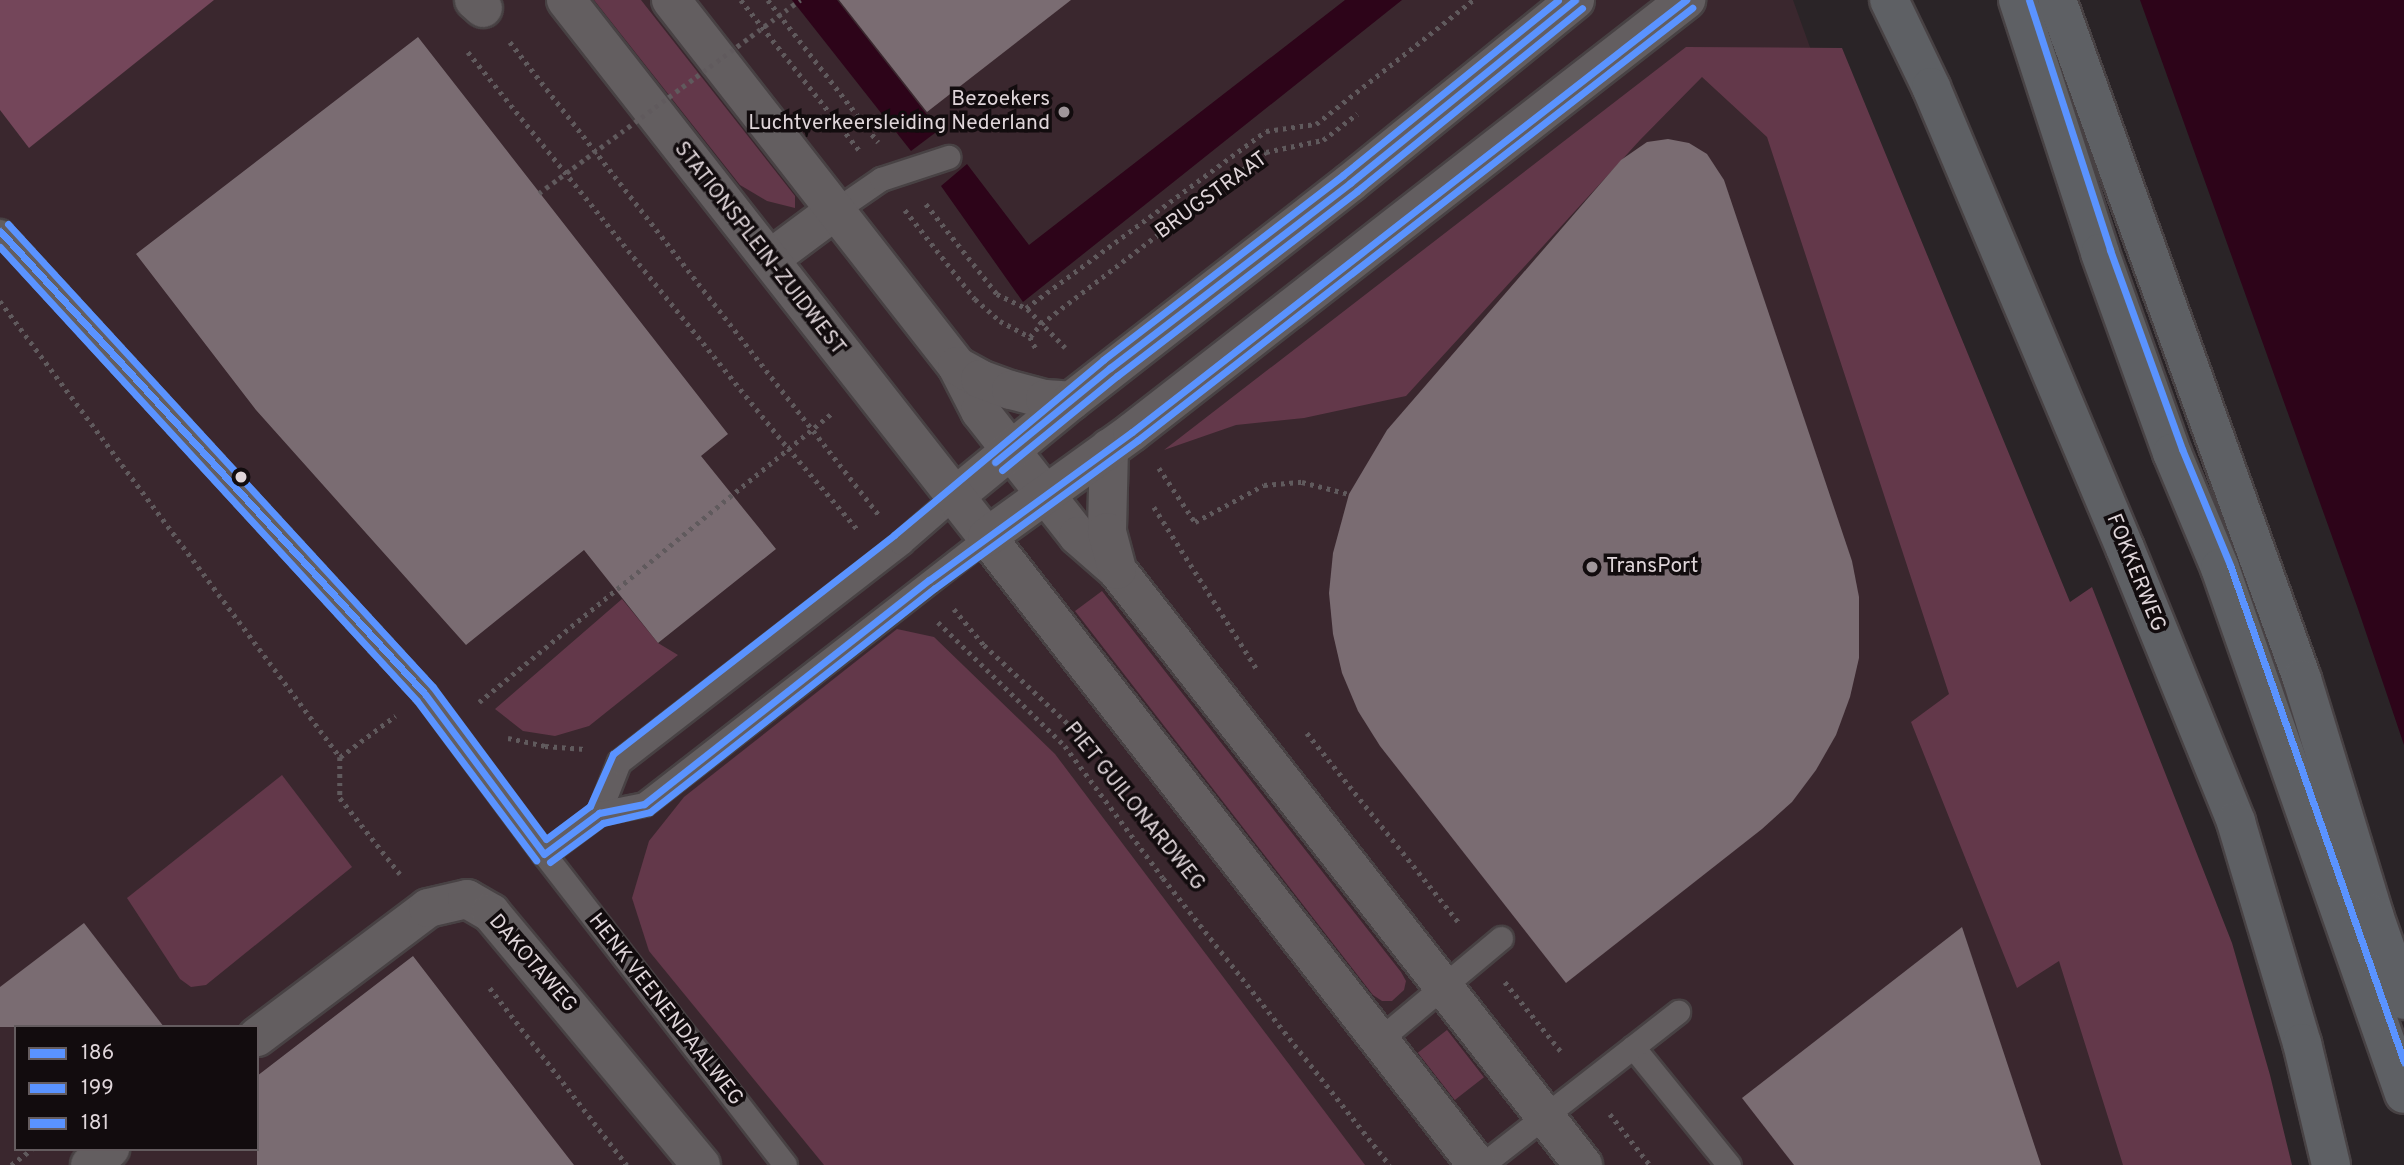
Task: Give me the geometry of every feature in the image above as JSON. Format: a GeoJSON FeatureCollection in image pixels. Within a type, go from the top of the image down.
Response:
{"type":"FeatureCollection","features":[{"type":"Feature","properties":{"kind":"main road","name":"FOKKERWEG"},"geometry":{"type":"LineString","coordinates":[[1889,0],[1931,87],[2125,548],[2236,822],[2302,1043],[2330,1165]]}},
{"type":"Feature","properties":{"kind":"main road"},"geometry":{"type":"LineString","coordinates":[[2018,0],[2100,253],[2172,453],[2221,568],[2404,1094]]}},
{"type":"Feature","properties":{"kind":"main road"},"geometry":{"type":"LineString","coordinates":[[2057,0],[2302,679],[2370,902],[2404,1000]]}},
{"type":"Feature","properties":{"kind":"street","name":"STATIONSPLEIN-ZUIDWEST"},"geometry":{"type":"LineString","coordinates":[[566,0],[987,537]]}},
{"type":"Feature","properties":{"kind":"street"},"geometry":{"type":"LineString","coordinates":[[671,0],[957,366],[981,411],[1077,536],[1117,570],[1583,1165]]}},
{"type":"Feature","properties":{"kind":"street"},"geometry":{"type":"LineString","coordinates":[[954,497],[1071,401],[1350,183],[1575,0]]}},
{"type":"Feature","properties":{"kind":"street"},"geometry":{"type":"LineString","coordinates":[[1479,1165],[987,537],[1109,447],[1686,0]]}},
{"type":"Feature","properties":{"kind":"street"},"geometry":{"type":"LineString","coordinates":[[770,259],[836,210]]}},
{"type":"Feature","properties":{"kind":"street"},"geometry":{"type":"LineString","coordinates":[[957,366],[980,379],[1011,390],[1045,399],[1071,401]]}},
{"type":"Feature","properties":{"kind":"street"},"geometry":{"type":"LineString","coordinates":[[1109,447],[1107,532],[1117,570]]}},
{"type":"Feature","properties":{"kind":"street","name":"DAKOTAWEG"},"geometry":{"type":"LineString","coordinates":[[259,1035],[428,908],[467,899],[491,913],[701,1165]]}},
{"type":"Feature","properties":{"kind":"street"},"geometry":{"type":"LineString","coordinates":[[90,1165],[108,1151]]}},
{"type":"Feature","properties":{"kind":"lane"},"geometry":{"type":"LineString","coordinates":[[836,210],[881,179],[948,157]]}},
{"type":"Feature","properties":{"kind":"lane","name":"HENK VEENENDAALWEG"},"geometry":{"type":"LineString","coordinates":[[0,232],[425,694],[544,855],[785,1165]]}},
{"type":"Feature","properties":{"kind":"lane"},"geometry":{"type":"LineString","coordinates":[[599,813],[619,762],[901,543],[954,497]]}},
{"type":"Feature","properties":{"kind":"lane"},"geometry":{"type":"LineString","coordinates":[[544,855],[599,813],[644,804],[987,537]]}},
{"type":"Feature","properties":{"kind":"lane"},"geometry":{"type":"LineString","coordinates":[[1379,1040],[1501,938]]}},
{"type":"Feature","properties":{"kind":"lane"},"geometry":{"type":"LineString","coordinates":[[1479,1165],[1678,1012]]}},
{"type":"Feature","properties":{"kind":"lane"},"geometry":{"type":"LineString","coordinates":[[1633,1047],[1729,1165]]}},
{"type":"Feature","properties":{"kind":"path"},"geometry":{"type":"LineString","coordinates":[[538,193],[800,0]]}},
{"type":"Feature","properties":{"kind":"path"},"geometry":{"type":"LineString","coordinates":[[478,4],[901,543]]}},
{"type":"Feature","properties":{"kind":"path"},"geometry":{"type":"LineString","coordinates":[[460,43],[788,448],[880,557]]}},
{"type":"Feature","properties":{"kind":"path","name":"BRUGSTRAAT"},"geometry":{"type":"LineString","coordinates":[[1071,401],[1042,362],[1030,337],[1041,324],[1266,152],[1323,140],[1366,107]]}},
{"type":"Feature","properties":{"kind":"path"},"geometry":{"type":"LineString","coordinates":[[0,301],[340,757],[340,798],[428,908]]}},
{"type":"Feature","properties":{"kind":"path"},"geometry":{"type":"LineString","coordinates":[[470,709],[812,429]]}},
{"type":"Feature","properties":{"kind":"path"},"geometry":{"type":"LineString","coordinates":[[1152,505],[1267,682]]}},
{"type":"Feature","properties":{"kind":"path","name":"PIET GUILONARDWEG"},"geometry":{"type":"LineString","coordinates":[[929,580],[984,645],[1082,736]]}},
{"type":"Feature","properties":{"kind":"path"},"geometry":{"type":"LineString","coordinates":[[911,596],[1065,746],[1163,878],[1390,1165]]}},
{"type":"Feature","properties":{"kind":"path"},"geometry":{"type":"LineString","coordinates":[[1301,726],[1650,1165]]}},
{"type":"Feature","properties":{"kind":"path"},"geometry":{"type":"LineString","coordinates":[[502,733],[512,741],[545,746],[586,749],[595,744]]}},
{"type":"Feature","properties":{"kind":"path"},"geometry":{"type":"LineString","coordinates":[[486,983],[627,1165]]}},
{"type":"Feature","properties":{"kind":"path"},"geometry":{"type":"LineString","coordinates":[[11,1165],[29,1151]]}},
{"type":"Feature","properties":{"kind":"shaded area"},"geometry":{"type":"Polygon","coordinates":[[[0,0],[1793,0],[2055,728],[2179,1165],[0,1165],[0,0]]]}},
{"type":"Feature","properties":{"kind":"shaded area"},"geometry":{"type":"Polygon","coordinates":[[[0,0],[214,0],[29,148],[0,110],[0,0]]]}},
{"type":"Feature","properties":{"kind":"shaded area"},"geometry":{"type":"Polygon","coordinates":[[[594,0],[641,0],[795,196],[795,208],[767,201],[740,185],[594,0]]]}},
{"type":"Feature","properties":{"kind":"shaded area"},"geometry":{"type":"Polygon","coordinates":[[[792,0],[837,0],[939,130],[911,151],[792,0]]]}},
{"type":"Feature","properties":{"kind":"shaded area"},"geometry":{"type":"Polygon","coordinates":[[[1345,0],[1402,0],[1023,302],[941,186],[967,164],[1029,245],[1345,0]]]}},
{"type":"Feature","properties":{"kind":"shaded area"},"geometry":{"type":"Polygon","coordinates":[[[2140,0],[2404,0],[2404,745],[2358,609],[2140,0]]]}},
{"type":"Feature","properties":{"kind":"shaded area"},"geometry":{"type":"Polygon","coordinates":[[[1686,47],[1842,48],[2070,602],[2092,587],[2232,943],[2270,1075],[2292,1165],[2123,1165],[2059,961],[2017,988],[1911,722],[1949,694],[1767,137],[1702,77],[1640,140],[1406,396],[1304,418],[1236,425],[1164,450],[1686,47]]]}},
{"type":"Feature","properties":{"kind":"shaded area"},"geometry":{"type":"Polygon","coordinates":[[[1102,591],[1401,972],[1406,981],[1404,990],[1392,1001],[1382,1001],[1373,995],[1075,611],[1102,591]]]}},
{"type":"Feature","properties":{"kind":"shaded area"},"geometry":{"type":"Polygon","coordinates":[[[622,599],[658,643],[678,655],[589,726],[555,736],[523,731],[495,709],[622,599]]]}},
{"type":"Feature","properties":{"kind":"shaded area"},"geometry":{"type":"Polygon","coordinates":[[[897,629],[934,637],[1055,754],[1365,1165],[824,1165],[649,951],[632,898],[649,841],[684,797],[897,629]]]}},
{"type":"Feature","properties":{"kind":"shaded area"},"geometry":{"type":"Polygon","coordinates":[[[282,775],[352,867],[206,985],[191,987],[180,979],[127,898],[282,775]]]}},
{"type":"Feature","properties":{"kind":"shaded area"},"geometry":{"type":"Polygon","coordinates":[[[1447,1030],[1484,1077],[1455,1100],[1418,1053],[1447,1030]]]}},
{"type":"Feature","properties":{"kind":"building"},"geometry":{"type":"Polygon","coordinates":[[[839,0],[1071,0],[927,112],[839,0]]]}},
{"type":"Feature","properties":{"kind":"building"},"geometry":{"type":"Polygon","coordinates":[[[418,37],[728,434],[701,456],[776,549],[658,643],[584,550],[466,645],[256,410],[136,254],[418,37]]]}},
{"type":"Feature","properties":{"kind":"building","name":"TransPort"},"geometry":{"type":"Polygon","coordinates":[[[1668,139],[1689,143],[1707,154],[1724,180],[1852,561],[1859,597],[1859,658],[1850,697],[1836,735],[1816,770],[1792,802],[1762,829],[1566,983],[1380,746],[1358,711],[1342,673],[1333,634],[1329,593],[1333,553],[1349,494],[1387,430],[1621,160],[1647,142],[1668,139]]]}},
{"type":"Feature","properties":{"kind":"building"},"geometry":{"type":"Polygon","coordinates":[[[84,923],[162,1025],[0,1027],[0,987],[84,923]]]}},
{"type":"Feature","properties":{"kind":"building"},"geometry":{"type":"Polygon","coordinates":[[[1962,927],[2041,1165],[1794,1165],[1742,1098],[1962,927]]]}},
{"type":"Feature","properties":{"kind":"building"},"geometry":{"type":"Polygon","coordinates":[[[413,956],[574,1165],[257,1165],[259,1074],[413,956]]]}},
{"type":"Feature","properties":{"kind":"transit line","name":"181"},"geometry":{"type":"LineString","coordinates":[[8,224],[433,687],[546,839],[590,806],[613,754],[894,535],[1103,360],[1343,175],[1558,0]]}},
{"type":"Feature","properties":{"kind":"transit line","name":"186"},"geometry":{"type":"LineString","coordinates":[[995,462],[1110,368],[1350,183],[1575,0]]}},
{"type":"Feature","properties":{"kind":"transit line","name":"186"},"geometry":{"type":"LineString","coordinates":[[544,854],[599,813],[644,804],[929,580],[1132,432],[1686,0]]}},
{"type":"Feature","properties":{"kind":"transit line","name":"181"},"geometry":{"type":"LineString","coordinates":[[2029,0],[2110,250],[2182,449],[2230,565],[2404,1062]]}},
{"type":"Feature","properties":{"kind":"transit line","name":"199"},"geometry":{"type":"LineString","coordinates":[[1002,470],[1117,376],[1357,191],[1582,8]]}},
{"type":"Feature","properties":{"kind":"transit line","name":"199"},"geometry":{"type":"LineString","coordinates":[[550,862],[603,823],[650,812],[935,588],[1138,440],[1692,8]]}},
{"type":"Feature","properties":{"kind":"transit line","name":"186"},"geometry":{"type":"LineString","coordinates":[[0,231],[425,694],[544,854]]}},
{"type":"Feature","properties":{"kind":"transit line","name":"199"},"geometry":{"type":"LineString","coordinates":[[0,247],[417,701],[536,860]]}},
{"type":"Feature","properties":{"kind":"place","name":"Bezoekers Luchtverkeersleiding Nederland"},"geometry":{"type":"Point","coordinates":[1064,112]}},
{"type":"Feature","properties":{"kind":"place","name":"TransPort"},"geometry":{"type":"Point","coordinates":[1592,567]}}]}
